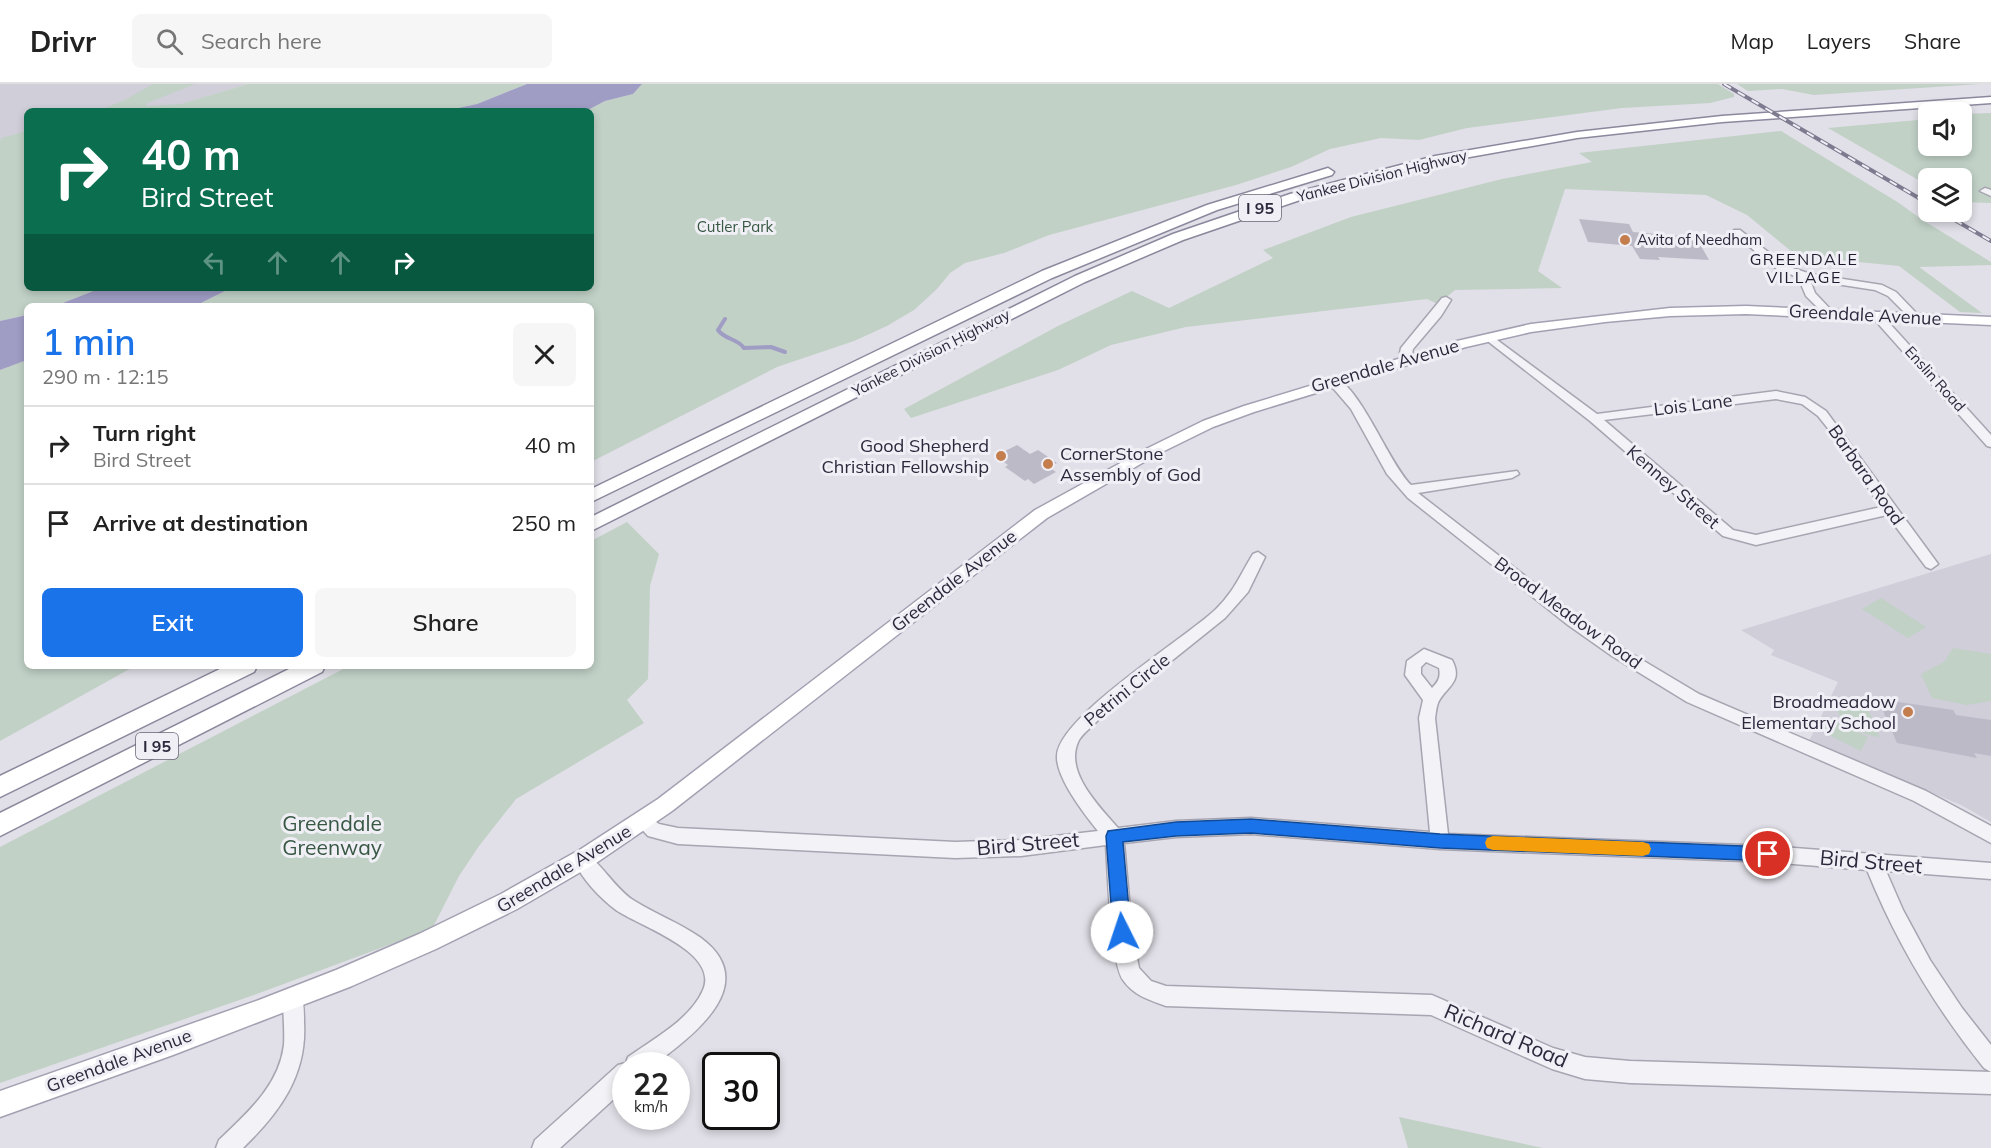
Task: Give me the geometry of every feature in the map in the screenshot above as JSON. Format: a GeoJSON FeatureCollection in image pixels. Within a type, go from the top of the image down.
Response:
{"type":"FeatureCollection","features":[{"type":"Feature","properties":{"kind":"highway","name":"Yankee Division Highway"},"geometry":{"type":"LineString","coordinates":[[1391,157],[1508,134],[1635,116],[1991,90]]}},
{"type":"Feature","properties":{"kind":"highway","name":"Yankee Division Highway"},"geometry":{"type":"LineString","coordinates":[[594,523],[1080,279],[1186,234],[1295,197],[1446,158],[1585,134],[1722,119],[1991,100]]}},
{"type":"Feature","properties":{"kind":"highway","name":"Yankee Division Highway"},"geometry":{"type":"LineString","coordinates":[[594,495],[1083,257],[1204,210],[1344,168]]}},
{"type":"Feature","properties":{"kind":"highway","name":"I 95"},"geometry":{"type":"LineString","coordinates":[[0,787],[240,669]]}},
{"type":"Feature","properties":{"kind":"highway","name":"I 95"},"geometry":{"type":"LineString","coordinates":[[0,825],[308,669]]}},
{"type":"Feature","properties":{"kind":"main road","name":"Greendale Avenue"},"geometry":{"type":"LineString","coordinates":[[0,1104],[293,998],[451,933],[584,861],[643,821],[1041,514],[1132,461],[1208,424],[1333,381],[1410,358],[1489,337],[1569,322],[1722,310],[1991,321]]}},
{"type":"Feature","properties":{"kind":"street"},"geometry":{"type":"LineString","coordinates":[[1737,232],[1777,265],[1803,275],[1878,287],[1892,294],[1915,317]]}},
{"type":"Feature","properties":{"kind":"street"},"geometry":{"type":"LineString","coordinates":[[1803,275],[1810,294],[1829,313]]}},
{"type":"Feature","properties":{"kind":"street"},"geometry":{"type":"LineString","coordinates":[[1410,358],[1406,353],[1407,348],[1437,314],[1446,300]]}},
{"type":"Feature","properties":{"kind":"street","name":"Enslin Road"},"geometry":{"type":"LineString","coordinates":[[1877,315],[1991,443]]}},
{"type":"Feature","properties":{"kind":"street","name":"Kenney Street"},"geometry":{"type":"LineString","coordinates":[[1489,337],[1594,418],[1728,533],[1756,540],[1784,536],[1889,510]]}},
{"type":"Feature","properties":{"kind":"street","name":"Broad Meadow Road"},"geometry":{"type":"LineString","coordinates":[[1333,381],[1353,400],[1388,466],[1408,490],[1432,512],[1573,621],[1617,652],[1693,698],[1920,796],[1991,836]]}},
{"type":"Feature","properties":{"kind":"street","name":"Lois Lane"},"geometry":{"type":"LineString","coordinates":[[1594,418],[1776,395],[1792,397]]}},
{"type":"Feature","properties":{"kind":"street","name":"Barbara Road"},"geometry":{"type":"LineString","coordinates":[[1792,397],[1816,407],[1830,423],[1889,510],[1931,564]]}},
{"type":"Feature","properties":{"kind":"street"},"geometry":{"type":"LineString","coordinates":[[1408,490],[1512,474]]}},
{"type":"Feature","properties":{"kind":"street","name":"Petrini Circle"},"geometry":{"type":"LineString","coordinates":[[1114,836],[1094,813],[1074,782],[1065,756],[1072,735],[1093,715],[1220,614],[1244,588],[1258,557]]}},
{"type":"Feature","properties":{"kind":"street"},"geometry":{"type":"LineString","coordinates":[[1431,699],[1426,718],[1440,841]]}},
{"type":"Feature","properties":{"kind":"street","name":"Bird Street"},"geometry":{"type":"LineString","coordinates":[[643,821],[654,831],[678,836],[955,850],[1021,848],[1176,829],[1251,826],[1440,841],[1768,854],[1991,871]]}},
{"type":"Feature","properties":{"kind":"street","name":"Richard Road"},"geometry":{"type":"LineString","coordinates":[[1114,836],[1122,932],[1130,973],[1144,988],[1166,996],[1432,1005],[1551,1058],[1585,1068],[1641,1073],[1991,1083]]}},
{"type":"Feature","properties":{"kind":"street"},"geometry":{"type":"LineString","coordinates":[[584,861],[616,899],[696,944],[710,959],[715,974],[713,993],[699,1015],[652,1052]]}},
{"type":"Feature","properties":{"kind":"street"},"geometry":{"type":"LineString","coordinates":[[1873,862],[1909,945],[1962,1027],[1991,1060]]}},
{"type":"Feature","properties":{"kind":"street"},"geometry":{"type":"LineString","coordinates":[[227,1148],[267,1108],[282,1085],[290,1067],[294,1046],[293,998]]}},
{"type":"Feature","properties":{"kind":"street"},"geometry":{"type":"LineString","coordinates":[[543,1148],[612,1086]]}},
{"type":"Feature","properties":{"kind":"shaded area"},"geometry":{"type":"Polygon","coordinates":[[[0,84],[248,84],[169,108],[24,108],[24,150],[0,156],[0,84]]]}},
{"type":"Feature","properties":{"kind":"shaded area"},"geometry":{"type":"Polygon","coordinates":[[[527,84],[642,84],[633,94],[605,101],[592,108],[458,108],[477,104],[527,84]]]}},
{"type":"Feature","properties":{"kind":"shaded area"},"geometry":{"type":"Polygon","coordinates":[[[93,291],[225,291],[201,303],[63,303],[93,291]]]}},
{"type":"Feature","properties":{"kind":"shaded area"},"geometry":{"type":"Polygon","coordinates":[[[24,316],[24,361],[0,370],[0,321],[24,316]]]}},
{"type":"Feature","properties":{"kind":"shaded area","name":"Broadmeadow Elementary School"},"geometry":{"type":"Polygon","coordinates":[[[1991,554],[1991,822],[1961,805],[1809,741],[1838,682],[1771,655],[1774,650],[1741,630],[1991,554]]]}},
{"type":"Feature","properties":{"kind":"green space"},"geometry":{"type":"Polygon","coordinates":[[[153,84],[195,84],[145,104],[147,106],[181,104],[248,84],[527,84],[477,104],[458,108],[105,108],[125,100],[153,84]]]}},
{"type":"Feature","properties":{"kind":"green space","name":"Cutler Park"},"geometry":{"type":"Polygon","coordinates":[[[642,84],[1718,84],[1734,94],[1734,97],[1710,103],[1622,108],[1467,128],[1419,140],[1381,138],[1330,149],[1291,167],[1236,185],[1049,235],[1004,253],[965,263],[950,273],[937,289],[914,310],[887,326],[854,341],[777,367],[594,460],[594,303],[201,303],[225,291],[594,291],[594,108],[592,108],[605,101],[633,94],[642,84]]]}},
{"type":"Feature","properties":{"kind":"green space"},"geometry":{"type":"Polygon","coordinates":[[[1737,84],[1980,84],[1814,95],[1782,89],[1748,91],[1737,84]]]}},
{"type":"Feature","properties":{"kind":"green space"},"geometry":{"type":"Polygon","coordinates":[[[1991,113],[1991,203],[1972,202],[1972,168],[1918,168],[1918,180],[1828,128],[1918,120],[1918,156],[1972,156],[1972,114],[1991,113]]]}},
{"type":"Feature","properties":{"kind":"green space"},"geometry":{"type":"Polygon","coordinates":[[[1781,131],[1899,203],[1918,217],[1918,222],[1926,222],[1991,262],[1991,265],[1919,267],[1982,313],[1960,312],[1899,266],[1797,256],[1747,215],[1706,195],[1565,189],[1538,271],[1562,288],[1455,290],[1438,304],[1427,299],[1186,327],[1111,345],[1058,370],[911,418],[904,409],[1058,326],[1132,291],[1169,308],[1273,258],[1263,250],[1351,217],[1502,179],[1592,162],[1579,153],[1781,131]]]}},
{"type":"Feature","properties":{"kind":"green space"},"geometry":{"type":"Polygon","coordinates":[[[24,132],[24,291],[93,291],[63,303],[24,303],[24,316],[0,321],[0,142],[1,138],[24,132]]]}},
{"type":"Feature","properties":{"kind":"green space"},"geometry":{"type":"Polygon","coordinates":[[[24,361],[24,669],[130,669],[0,741],[0,370],[24,361]]]}},
{"type":"Feature","properties":{"kind":"green space","name":"Greendale Greenway"},"geometry":{"type":"Polygon","coordinates":[[[627,522],[659,554],[650,586],[648,679],[627,700],[644,723],[516,799],[459,876],[432,929],[251,996],[0,1083],[0,847],[343,669],[594,669],[594,539],[627,522]]]}},
{"type":"Feature","properties":{"kind":"green space"},"geometry":{"type":"Polygon","coordinates":[[[1881,598],[1926,627],[1908,638],[1862,609],[1881,598]]]}},
{"type":"Feature","properties":{"kind":"green space"},"geometry":{"type":"Polygon","coordinates":[[[1953,648],[1991,654],[1991,701],[1967,705],[1932,698],[1921,674],[1944,662],[1953,648]]]}},
{"type":"Feature","properties":{"kind":"green space"},"geometry":{"type":"Polygon","coordinates":[[[1863,698],[1880,737],[1853,728],[1839,714],[1836,707],[1840,700],[1863,698]]]}},
{"type":"Feature","properties":{"kind":"green space"},"geometry":{"type":"Polygon","coordinates":[[[1824,716],[1868,737],[1861,751],[1817,729],[1824,716]]]}},
{"type":"Feature","properties":{"kind":"green space"},"geometry":{"type":"Polygon","coordinates":[[[1399,1117],[1543,1148],[1408,1148],[1399,1117]]]}},
{"type":"Feature","properties":{"kind":"building","name":"Avita of Needham"},"geometry":{"type":"Polygon","coordinates":[[[1579,219],[1629,224],[1633,232],[1696,237],[1709,260],[1658,257],[1660,260],[1640,259],[1632,246],[1588,242],[1579,219]]]}},
{"type":"Feature","properties":{"kind":"building"},"geometry":{"type":"Polygon","coordinates":[[[1017,445],[1030,454],[1038,450],[1057,463],[1049,467],[1056,472],[1034,484],[1028,479],[1025,481],[1005,467],[1008,465],[995,456],[1017,445]]]}},
{"type":"Feature","properties":{"kind":"building","name":"Broadmeadow Elementary School"},"geometry":{"type":"Polygon","coordinates":[[[1878,699],[1953,710],[1956,715],[1991,720],[1991,756],[1974,753],[1977,758],[1897,743],[1878,699]]]}},
{"type":"Feature","properties":{"kind":"waterway"},"geometry":{"type":"LineString","coordinates":[[725,319],[718,330],[744,348],[771,347],[785,352]]}},
{"type":"Feature","properties":{"kind":"railway"},"geometry":{"type":"LineString","coordinates":[[1724,84],[1918,198]]}},
{"type":"Feature","properties":{"kind":"railway"},"geometry":{"type":"LineString","coordinates":[[1958,222],[1991,241]]}},
{"type":"Feature","properties":{"kind":"slow traffic"},"geometry":{"type":"LineString","coordinates":[[1493,843],[1643,849]]}},
{"type":"Feature","properties":{"kind":"place","name":"Avita of Needham"},"geometry":{"type":"Point","coordinates":[1625,240]}},
{"type":"Feature","properties":{"kind":"place","name":"Good Shepherd Christian Fellowship"},"geometry":{"type":"Point","coordinates":[1001,456]}},
{"type":"Feature","properties":{"kind":"place","name":"CornerStone Assembly of God"},"geometry":{"type":"Point","coordinates":[1048,464]}},
{"type":"Feature","properties":{"kind":"place","name":"Broadmeadow Elementary School"},"geometry":{"type":"Point","coordinates":[1908,712]}},
{"type":"Feature","properties":{"kind":"district","name":"GREENDALE VILLAGE"},"geometry":{"type":"Point","coordinates":[1804,268]}},
{"type":"Feature","properties":{"kind":"route"},"geometry":{"type":"LineString","coordinates":[[1122,932],[1114,836],[1176,829],[1251,826],[1440,841],[1768,854]]}}]}
